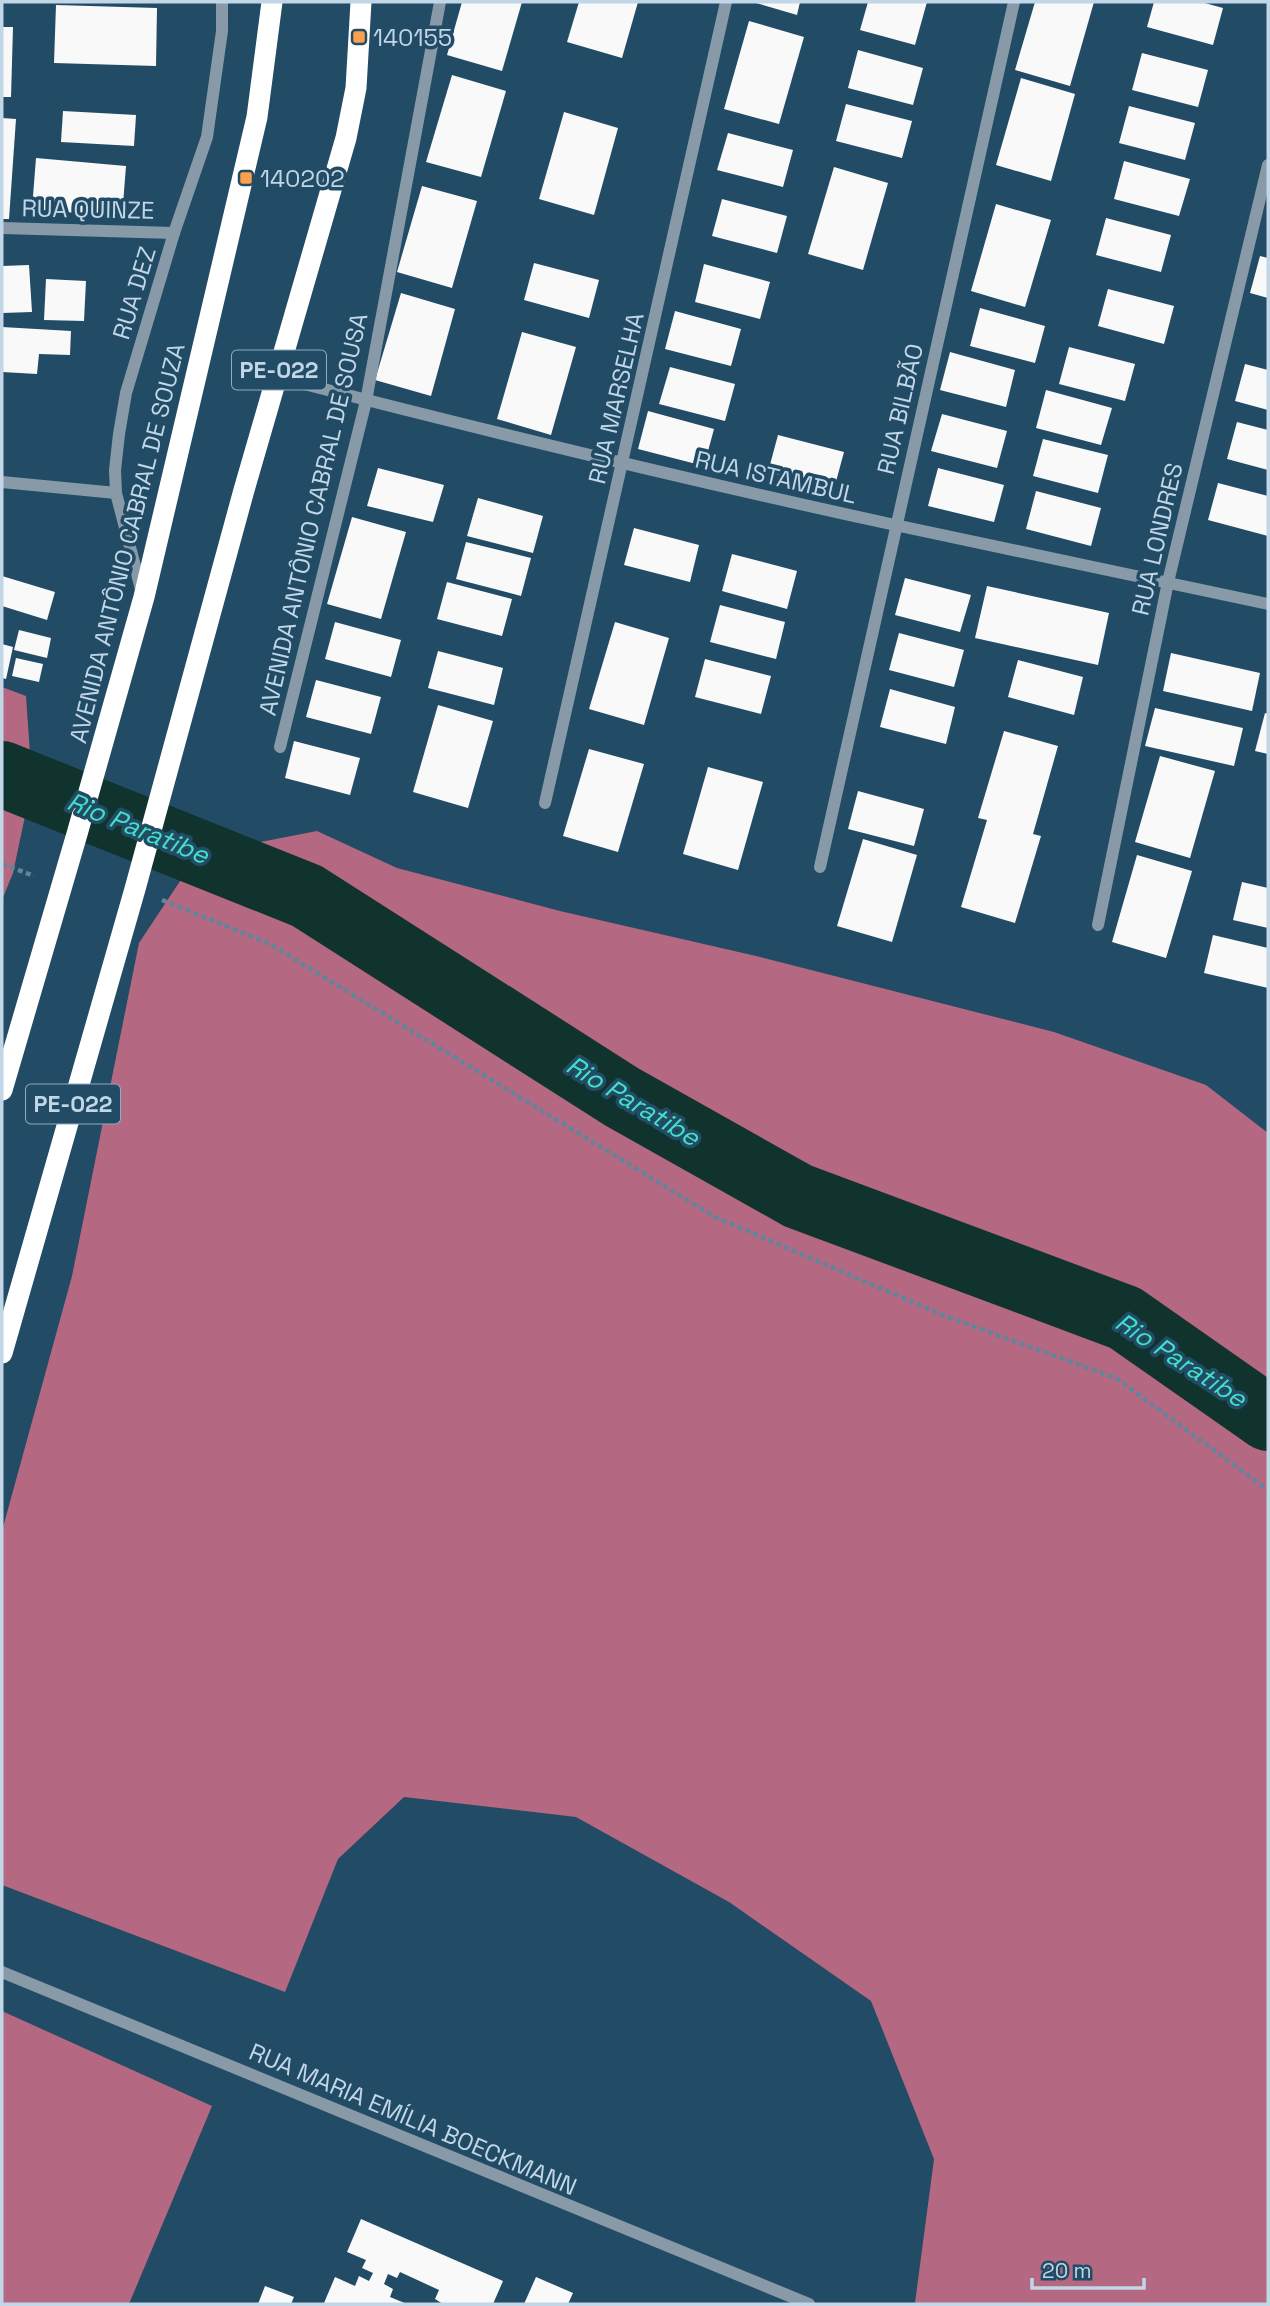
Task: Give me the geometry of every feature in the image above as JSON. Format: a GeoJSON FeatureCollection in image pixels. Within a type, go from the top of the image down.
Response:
{"type":"FeatureCollection","features":[{"type":"Feature","properties":{"kind":"highway","name":"AVENIDA ANTÔNIO CABRAL DE SOUZA"},"geometry":{"type":"LineString","coordinates":[[2,1090],[78,834],[144,597],[257,117],[272,2]]}},
{"type":"Feature","properties":{"kind":"highway","name":"PE-022"},"geometry":{"type":"LineString","coordinates":[[2,1353],[346,138],[356,88],[361,2]]}},
{"type":"Feature","properties":{"kind":"street","name":"RUA DEZ"},"geometry":{"type":"LineString","coordinates":[[144,597],[116,493],[115,470],[126,393],[174,233],[207,137],[222,30],[222,2]]}},
{"type":"Feature","properties":{"kind":"street","name":"AVENIDA ANTÔNIO CABRAL DE SOUSA"},"geometry":{"type":"LineString","coordinates":[[280,747],[366,401],[440,2]]}},
{"type":"Feature","properties":{"kind":"street","name":"RUA MARSELHA"},"geometry":{"type":"LineString","coordinates":[[545,803],[726,2]]}},
{"type":"Feature","properties":{"kind":"street","name":"RUA BILBÃO"},"geometry":{"type":"LineString","coordinates":[[820,867],[1014,2]]}},
{"type":"Feature","properties":{"kind":"street","name":"RUA LONDRES"},"geometry":{"type":"LineString","coordinates":[[1098,925],[1168,582],[1268,165]]}},
{"type":"Feature","properties":{"kind":"street","name":"RUA QUINZE"},"geometry":{"type":"LineString","coordinates":[[2,228],[174,233]]}},
{"type":"Feature","properties":{"kind":"street","name":"RUA ISTAMBUL"},"geometry":{"type":"LineString","coordinates":[[277,377],[623,463],[895,525],[1268,604]]}},
{"type":"Feature","properties":{"kind":"street"},"geometry":{"type":"LineString","coordinates":[[2,482],[116,493]]}},
{"type":"Feature","properties":{"kind":"street","name":"RUA MARIA EMÍLIA BOECKMANN"},"geometry":{"type":"LineString","coordinates":[[2,1972],[809,2304]]}},
{"type":"Feature","properties":{"kind":"path"},"geometry":{"type":"LineString","coordinates":[[135,889],[270,944],[715,1217],[945,1315],[1116,1378],[1268,1490]]}},
{"type":"Feature","properties":{"kind":"shaded area"},"geometry":{"type":"Polygon","coordinates":[[[2,687],[26,696],[32,783],[13,873],[2,900],[2,687]]]}},
{"type":"Feature","properties":{"kind":"shaded area"},"geometry":{"type":"Polygon","coordinates":[[[317,831],[397,868],[560,911],[756,956],[1054,1032],[1206,1085],[1268,1133],[1268,2304],[915,2303],[934,2159],[871,2001],[729,1902],[576,1817],[404,1797],[338,1859],[285,1992],[2,1885],[2,1531],[72,1276],[139,943],[198,854],[317,831]]]}},
{"type":"Feature","properties":{"kind":"shaded area"},"geometry":{"type":"Polygon","coordinates":[[[2,2011],[212,2106],[129,2304],[2,2304],[2,2011]]]}},
{"type":"Feature","properties":{"kind":"building"},"geometry":{"type":"Polygon","coordinates":[[[462,2],[522,2],[502,71],[447,55],[462,2]]]}},
{"type":"Feature","properties":{"kind":"building"},"geometry":{"type":"Polygon","coordinates":[[[579,2],[638,2],[622,58],[567,42],[579,2]]]}},
{"type":"Feature","properties":{"kind":"building"},"geometry":{"type":"Polygon","coordinates":[[[753,2],[800,2],[797,15],[753,2]]]}},
{"type":"Feature","properties":{"kind":"building"},"geometry":{"type":"Polygon","coordinates":[[[868,2],[927,2],[915,45],[860,30],[868,2]]]}},
{"type":"Feature","properties":{"kind":"building"},"geometry":{"type":"Polygon","coordinates":[[[1035,2],[1094,2],[1070,86],[1015,70],[1035,2]]]}},
{"type":"Feature","properties":{"kind":"building"},"geometry":{"type":"Polygon","coordinates":[[[1154,2],[1201,2],[1223,8],[1213,45],[1147,27],[1154,2]]]}},
{"type":"Feature","properties":{"kind":"building"},"geometry":{"type":"Polygon","coordinates":[[[56,5],[157,8],[156,66],[54,63],[56,5]]]}},
{"type":"Feature","properties":{"kind":"building"},"geometry":{"type":"Polygon","coordinates":[[[749,21],[804,37],[779,124],[724,109],[749,21]]]}},
{"type":"Feature","properties":{"kind":"building"},"geometry":{"type":"Polygon","coordinates":[[[2,27],[13,27],[11,97],[2,97],[2,27]]]}},
{"type":"Feature","properties":{"kind":"building"},"geometry":{"type":"Polygon","coordinates":[[[858,50],[923,68],[913,105],[848,88],[858,50]]]}},
{"type":"Feature","properties":{"kind":"building"},"geometry":{"type":"Polygon","coordinates":[[[1142,53],[1208,70],[1198,107],[1132,90],[1142,53]]]}},
{"type":"Feature","properties":{"kind":"building"},"geometry":{"type":"Polygon","coordinates":[[[452,75],[506,91],[481,177],[426,162],[452,75]]]}},
{"type":"Feature","properties":{"kind":"building"},"geometry":{"type":"Polygon","coordinates":[[[1021,78],[1075,94],[1051,181],[996,165],[1021,78]]]}},
{"type":"Feature","properties":{"kind":"building"},"geometry":{"type":"Polygon","coordinates":[[[846,104],[912,121],[902,158],[836,141],[846,104]]]}},
{"type":"Feature","properties":{"kind":"building"},"geometry":{"type":"Polygon","coordinates":[[[1129,106],[1195,123],[1185,160],[1119,143],[1129,106]]]}},
{"type":"Feature","properties":{"kind":"building"},"geometry":{"type":"Polygon","coordinates":[[[63,111],[136,115],[134,146],[61,142],[63,111]]]}},
{"type":"Feature","properties":{"kind":"building"},"geometry":{"type":"Polygon","coordinates":[[[564,112],[618,128],[594,215],[539,199],[564,112]]]}},
{"type":"Feature","properties":{"kind":"building"},"geometry":{"type":"Polygon","coordinates":[[[2,118],[16,119],[9,219],[2,219],[2,118]]]}},
{"type":"Feature","properties":{"kind":"building"},"geometry":{"type":"Polygon","coordinates":[[[728,133],[793,150],[783,187],[717,170],[728,133]]]}},
{"type":"Feature","properties":{"kind":"building"},"geometry":{"type":"Polygon","coordinates":[[[36,158],[126,166],[122,217],[32,209],[36,158]]]}},
{"type":"Feature","properties":{"kind":"building"},"geometry":{"type":"Polygon","coordinates":[[[1124,161],[1190,179],[1179,216],[1114,199],[1124,161]]]}},
{"type":"Feature","properties":{"kind":"building"},"geometry":{"type":"Polygon","coordinates":[[[834,167],[888,183],[863,270],[808,254],[834,167]]]}},
{"type":"Feature","properties":{"kind":"building"},"geometry":{"type":"Polygon","coordinates":[[[422,186],[477,201],[452,288],[397,272],[422,186]]]}},
{"type":"Feature","properties":{"kind":"building"},"geometry":{"type":"Polygon","coordinates":[[[722,199],[787,216],[777,253],[712,236],[722,199]]]}},
{"type":"Feature","properties":{"kind":"building"},"geometry":{"type":"Polygon","coordinates":[[[996,204],[1051,220],[1025,307],[971,291],[996,204]]]}},
{"type":"Feature","properties":{"kind":"building"},"geometry":{"type":"Polygon","coordinates":[[[1106,218],[1171,235],[1161,272],[1096,255],[1106,218]]]}},
{"type":"Feature","properties":{"kind":"building"},"geometry":{"type":"Polygon","coordinates":[[[1260,256],[1268,258],[1268,298],[1250,293],[1260,256]]]}},
{"type":"Feature","properties":{"kind":"building"},"geometry":{"type":"Polygon","coordinates":[[[534,263],[599,280],[589,318],[524,300],[534,263]]]}},
{"type":"Feature","properties":{"kind":"building"},"geometry":{"type":"Polygon","coordinates":[[[704,264],[770,282],[760,319],[695,302],[704,264]]]}},
{"type":"Feature","properties":{"kind":"building"},"geometry":{"type":"Polygon","coordinates":[[[29,265],[32,312],[2,313],[2,266],[29,265]]]}},
{"type":"Feature","properties":{"kind":"building"},"geometry":{"type":"Polygon","coordinates":[[[46,279],[86,281],[84,321],[44,320],[46,279]]]}},
{"type":"Feature","properties":{"kind":"building"},"geometry":{"type":"Polygon","coordinates":[[[1108,289],[1174,306],[1164,344],[1098,326],[1108,289]]]}},
{"type":"Feature","properties":{"kind":"building"},"geometry":{"type":"Polygon","coordinates":[[[401,293],[455,309],[431,396],[375,380],[401,293]]]}},
{"type":"Feature","properties":{"kind":"building"},"geometry":{"type":"Polygon","coordinates":[[[980,308],[1045,326],[1035,363],[970,346],[980,308]]]}},
{"type":"Feature","properties":{"kind":"building"},"geometry":{"type":"Polygon","coordinates":[[[675,311],[741,329],[731,366],[665,349],[675,311]]]}},
{"type":"Feature","properties":{"kind":"building"},"geometry":{"type":"Polygon","coordinates":[[[2,327],[71,331],[70,355],[39,354],[37,374],[2,372],[2,327]]]}},
{"type":"Feature","properties":{"kind":"building"},"geometry":{"type":"Polygon","coordinates":[[[522,332],[576,347],[551,435],[497,419],[522,332]]]}},
{"type":"Feature","properties":{"kind":"building"},"geometry":{"type":"Polygon","coordinates":[[[1069,347],[1135,364],[1125,401],[1059,384],[1069,347]]]}},
{"type":"Feature","properties":{"kind":"building"},"geometry":{"type":"Polygon","coordinates":[[[950,352],[1015,370],[1006,407],[940,390],[950,352]]]}},
{"type":"Feature","properties":{"kind":"building"},"geometry":{"type":"Polygon","coordinates":[[[1245,364],[1268,370],[1268,410],[1235,401],[1245,364]]]}},
{"type":"Feature","properties":{"kind":"building"},"geometry":{"type":"Polygon","coordinates":[[[670,367],[735,384],[725,421],[659,404],[670,367]]]}},
{"type":"Feature","properties":{"kind":"building"},"geometry":{"type":"Polygon","coordinates":[[[1046,390],[1112,408],[1101,445],[1036,428],[1046,390]]]}},
{"type":"Feature","properties":{"kind":"building"},"geometry":{"type":"Polygon","coordinates":[[[648,411],[714,429],[704,466],[638,449],[648,411]]]}},
{"type":"Feature","properties":{"kind":"building"},"geometry":{"type":"Polygon","coordinates":[[[942,414],[1007,431],[997,468],[931,451],[942,414]]]}},
{"type":"Feature","properties":{"kind":"building"},"geometry":{"type":"Polygon","coordinates":[[[1237,422],[1268,430],[1268,470],[1227,459],[1237,422]]]}},
{"type":"Feature","properties":{"kind":"building"},"geometry":{"type":"Polygon","coordinates":[[[778,435],[844,452],[834,489],[768,472],[778,435]]]}},
{"type":"Feature","properties":{"kind":"building"},"geometry":{"type":"Polygon","coordinates":[[[1043,439],[1108,455],[1098,493],[1033,476],[1043,439]]]}},
{"type":"Feature","properties":{"kind":"building"},"geometry":{"type":"Polygon","coordinates":[[[378,468],[444,485],[433,522],[367,506],[378,468]]]}},
{"type":"Feature","properties":{"kind":"building"},"geometry":{"type":"Polygon","coordinates":[[[938,468],[1004,485],[994,522],[928,506],[938,468]]]}},
{"type":"Feature","properties":{"kind":"building"},"geometry":{"type":"Polygon","coordinates":[[[1218,483],[1268,496],[1268,536],[1208,520],[1218,483]]]}},
{"type":"Feature","properties":{"kind":"building"},"geometry":{"type":"Polygon","coordinates":[[[1036,491],[1101,508],[1091,546],[1026,529],[1036,491]]]}},
{"type":"Feature","properties":{"kind":"building"},"geometry":{"type":"Polygon","coordinates":[[[478,498],[543,516],[533,553],[467,536],[478,498]]]}},
{"type":"Feature","properties":{"kind":"building"},"geometry":{"type":"Polygon","coordinates":[[[352,517],[406,532],[381,619],[327,604],[352,517]]]}},
{"type":"Feature","properties":{"kind":"building"},"geometry":{"type":"Polygon","coordinates":[[[634,528],[699,545],[690,582],[624,565],[634,528]]]}},
{"type":"Feature","properties":{"kind":"building"},"geometry":{"type":"Polygon","coordinates":[[[466,542],[531,558],[521,596],[456,579],[466,542]]]}},
{"type":"Feature","properties":{"kind":"building"},"geometry":{"type":"Polygon","coordinates":[[[732,554],[797,571],[787,609],[722,591],[732,554]]]}},
{"type":"Feature","properties":{"kind":"building"},"geometry":{"type":"Polygon","coordinates":[[[2,576],[55,592],[47,620],[2,606],[2,576]]]}},
{"type":"Feature","properties":{"kind":"building"},"geometry":{"type":"Polygon","coordinates":[[[905,578],[971,595],[960,632],[895,615],[905,578]]]}},
{"type":"Feature","properties":{"kind":"building"},"geometry":{"type":"Polygon","coordinates":[[[447,582],[512,599],[502,636],[437,619],[447,582]]]}},
{"type":"Feature","properties":{"kind":"building"},"geometry":{"type":"Polygon","coordinates":[[[987,586],[1109,613],[1098,665],[975,638],[987,586]]]}},
{"type":"Feature","properties":{"kind":"building"},"geometry":{"type":"Polygon","coordinates":[[[720,605],[785,622],[776,659],[710,642],[720,605]]]}},
{"type":"Feature","properties":{"kind":"building"},"geometry":{"type":"Polygon","coordinates":[[[335,622],[401,640],[391,677],[325,659],[335,622]]]}},
{"type":"Feature","properties":{"kind":"building"},"geometry":{"type":"Polygon","coordinates":[[[615,622],[669,638],[644,725],[589,709],[615,622]]]}},
{"type":"Feature","properties":{"kind":"building"},"geometry":{"type":"Polygon","coordinates":[[[19,630],[51,638],[47,658],[14,650],[19,630]]]}},
{"type":"Feature","properties":{"kind":"building"},"geometry":{"type":"Polygon","coordinates":[[[899,633],[964,650],[954,687],[889,670],[899,633]]]}},
{"type":"Feature","properties":{"kind":"building"},"geometry":{"type":"Polygon","coordinates":[[[2,644],[13,647],[6,679],[2,678],[2,644]]]}},
{"type":"Feature","properties":{"kind":"building"},"geometry":{"type":"Polygon","coordinates":[[[438,651],[503,668],[494,705],[428,688],[438,651]]]}},
{"type":"Feature","properties":{"kind":"building"},"geometry":{"type":"Polygon","coordinates":[[[1171,653],[1260,673],[1252,711],[1163,691],[1171,653]]]}},
{"type":"Feature","properties":{"kind":"building"},"geometry":{"type":"Polygon","coordinates":[[[16,658],[43,664],[39,682],[12,676],[16,658]]]}},
{"type":"Feature","properties":{"kind":"building"},"geometry":{"type":"Polygon","coordinates":[[[705,659],[771,676],[761,714],[695,697],[705,659]]]}},
{"type":"Feature","properties":{"kind":"building"},"geometry":{"type":"Polygon","coordinates":[[[1018,660],[1083,677],[1074,715],[1008,697],[1018,660]]]}},
{"type":"Feature","properties":{"kind":"building"},"geometry":{"type":"Polygon","coordinates":[[[316,680],[381,697],[371,734],[306,717],[316,680]]]}},
{"type":"Feature","properties":{"kind":"building"},"geometry":{"type":"Polygon","coordinates":[[[890,689],[955,707],[946,744],[880,727],[890,689]]]}},
{"type":"Feature","properties":{"kind":"building"},"geometry":{"type":"Polygon","coordinates":[[[438,705],[493,721],[468,808],[413,792],[438,705]]]}},
{"type":"Feature","properties":{"kind":"building"},"geometry":{"type":"Polygon","coordinates":[[[1155,708],[1243,728],[1234,766],[1145,746],[1155,708]]]}},
{"type":"Feature","properties":{"kind":"building"},"geometry":{"type":"Polygon","coordinates":[[[1265,713],[1268,714],[1268,754],[1255,751],[1265,713]]]}},
{"type":"Feature","properties":{"kind":"building"},"geometry":{"type":"Polygon","coordinates":[[[1004,731],[1058,746],[1033,834],[1041,836],[1015,923],[961,907],[987,820],[978,818],[1004,731]]]}},
{"type":"Feature","properties":{"kind":"building"},"geometry":{"type":"Polygon","coordinates":[[[294,741],[360,758],[350,795],[285,778],[294,741]]]}},
{"type":"Feature","properties":{"kind":"building"},"geometry":{"type":"Polygon","coordinates":[[[589,749],[644,764],[618,852],[563,836],[589,749]]]}},
{"type":"Feature","properties":{"kind":"building"},"geometry":{"type":"Polygon","coordinates":[[[1160,756],[1215,771],[1190,858],[1135,842],[1160,756]]]}},
{"type":"Feature","properties":{"kind":"building"},"geometry":{"type":"Polygon","coordinates":[[[708,767],[763,782],[738,870],[683,854],[708,767]]]}},
{"type":"Feature","properties":{"kind":"building"},"geometry":{"type":"Polygon","coordinates":[[[858,791],[924,809],[914,846],[848,829],[858,791]]]}},
{"type":"Feature","properties":{"kind":"building"},"geometry":{"type":"Polygon","coordinates":[[[863,839],[917,855],[892,942],[837,926],[863,839]]]}},
{"type":"Feature","properties":{"kind":"building"},"geometry":{"type":"Polygon","coordinates":[[[1137,855],[1192,871],[1166,958],[1112,942],[1137,855]]]}},
{"type":"Feature","properties":{"kind":"building"},"geometry":{"type":"Polygon","coordinates":[[[1242,882],[1268,888],[1268,928],[1233,920],[1242,882]]]}},
{"type":"Feature","properties":{"kind":"building"},"geometry":{"type":"Polygon","coordinates":[[[1213,935],[1268,948],[1268,988],[1204,973],[1213,935]]]}},
{"type":"Feature","properties":{"kind":"building"},"geometry":{"type":"Polygon","coordinates":[[[361,2219],[503,2281],[493,2304],[443,2304],[435,2299],[439,2290],[400,2272],[397,2278],[388,2274],[384,2284],[393,2289],[390,2297],[407,2304],[324,2303],[335,2277],[355,2286],[359,2276],[369,2281],[373,2273],[362,2268],[366,2260],[347,2252],[361,2219]]]}},
{"type":"Feature","properties":{"kind":"building"},"geometry":{"type":"Polygon","coordinates":[[[536,2277],[573,2293],[568,2304],[524,2304],[536,2277]]]}},
{"type":"Feature","properties":{"kind":"building"},"geometry":{"type":"Polygon","coordinates":[[[265,2286],[294,2297],[291,2304],[258,2304],[265,2286]]]}},
{"type":"Feature","properties":{"kind":"waterway","name":"Rio Paratibe"},"geometry":{"type":"LineString","coordinates":[[2,774],[307,896],[622,1097],[798,1196],[1125,1318],[1268,1418]]}},
{"type":"Feature","properties":{"kind":"place","name":"140155"},"geometry":{"type":"Point","coordinates":[359,37]}},
{"type":"Feature","properties":{"kind":"place","name":"140202"},"geometry":{"type":"Point","coordinates":[246,178]}}]}
